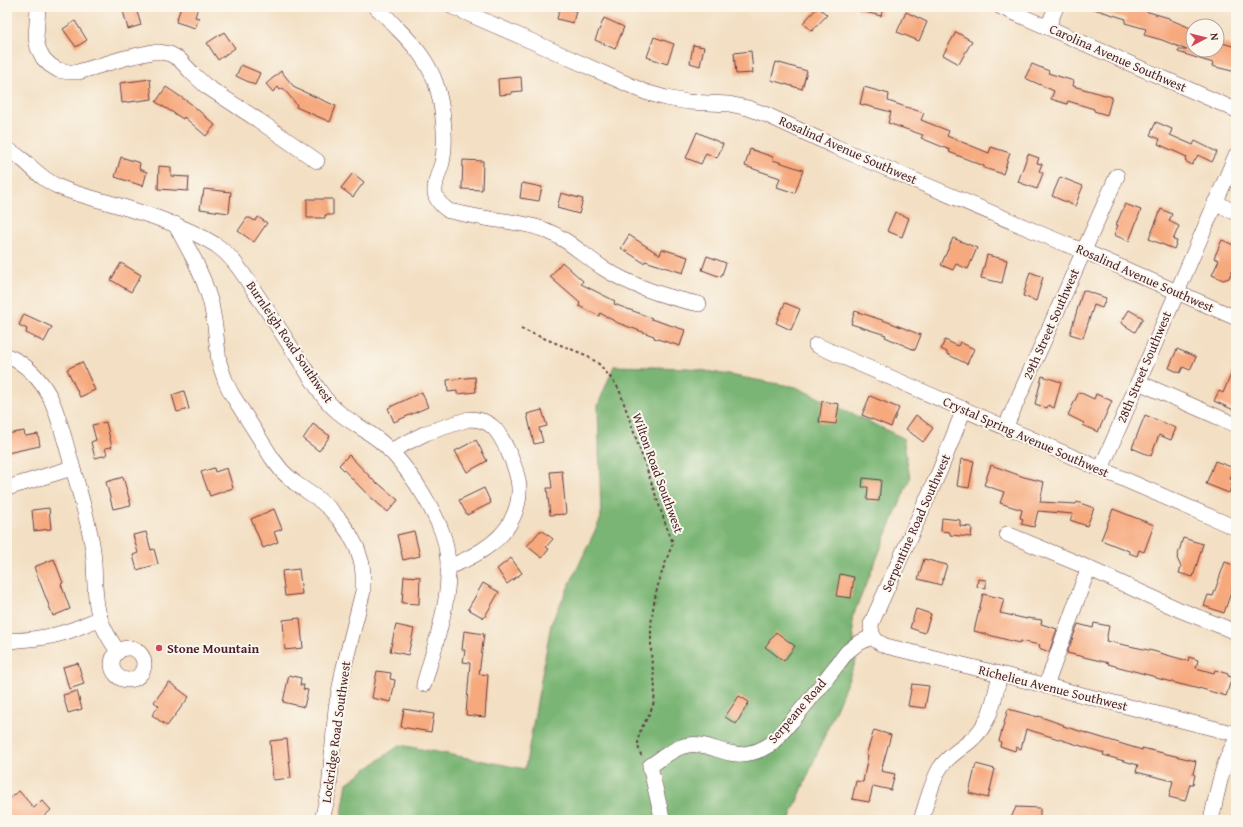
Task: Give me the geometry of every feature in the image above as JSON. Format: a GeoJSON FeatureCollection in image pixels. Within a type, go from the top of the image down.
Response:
{"type":"FeatureCollection","features":[{"type":"Feature","properties":{"kind":"street"},"geometry":{"type":"LineString","coordinates":[[38,7],[36,38],[38,48],[43,58],[58,70],[78,72],[125,58],[152,52],[170,54],[179,59],[206,86],[317,161]]}},
{"type":"Feature","properties":{"kind":"street"},"geometry":{"type":"LineString","coordinates":[[376,7],[420,54],[430,70],[436,85],[444,132],[444,148],[442,164],[435,185],[436,197],[443,207],[449,211],[527,224],[544,229],[560,236],[602,267],[622,279],[643,289],[699,304]]}},
{"type":"Feature","properties":{"kind":"street","name":"Rosalind Avenue Southwest"},"geometry":{"type":"LineString","coordinates":[[452,7],[645,92],[688,102],[729,104],[748,108],[768,115],[836,146],[1084,251],[1236,318]]}},
{"type":"Feature","properties":{"kind":"street","name":"Carolina Avenue Southwest"},"geometry":{"type":"LineString","coordinates":[[1001,7],[1236,110]]}},
{"type":"Feature","properties":{"kind":"street"},"geometry":{"type":"LineString","coordinates":[[1048,27],[1056,7]]}},
{"type":"Feature","properties":{"kind":"street","name":"Burnleigh Road Southwest"},"geometry":{"type":"LineString","coordinates":[[7,149],[22,159],[42,178],[58,187],[175,224],[204,238],[218,247],[234,261],[323,396],[334,409],[343,417],[380,441],[402,464],[414,480],[431,508],[442,532],[447,554],[447,584],[442,616],[424,684]]}},
{"type":"Feature","properties":{"kind":"street","name":"28th Street Southwest"},"geometry":{"type":"LineString","coordinates":[[1100,470],[1236,155]]}},
{"type":"Feature","properties":{"kind":"street","name":"29th Street Southwest"},"geometry":{"type":"LineString","coordinates":[[1005,428],[1117,176]]}},
{"type":"Feature","properties":{"kind":"street"},"geometry":{"type":"LineString","coordinates":[[1215,202],[1236,213]]}},
{"type":"Feature","properties":{"kind":"street","name":"Lockridge Road Southwest"},"geometry":{"type":"LineString","coordinates":[[175,224],[195,261],[204,282],[211,303],[219,362],[225,380],[232,393],[272,458],[282,471],[295,483],[317,498],[339,519],[352,538],[362,564],[362,591],[336,708],[329,790],[322,820]]}},
{"type":"Feature","properties":{"kind":"street","name":"Crystal Spring Avenue Southwest"},"geometry":{"type":"LineString","coordinates":[[816,345],[1236,528]]}},
{"type":"Feature","properties":{"kind":"street"},"geometry":{"type":"LineString","coordinates":[[7,356],[20,362],[30,370],[42,384],[50,398],[61,427],[86,517],[92,546],[95,590],[100,618],[107,634],[118,652]]}},
{"type":"Feature","properties":{"kind":"street"},"geometry":{"type":"LineString","coordinates":[[1138,382],[1236,425]]}},
{"type":"Feature","properties":{"kind":"street","name":"Serpentine Road Southwest"},"geometry":{"type":"LineString","coordinates":[[873,636],[871,632],[871,624],[940,470],[964,410]]}},
{"type":"Feature","properties":{"kind":"street"},"geometry":{"type":"LineString","coordinates":[[390,451],[456,422],[476,419],[491,424],[499,434],[516,467],[519,482],[519,498],[516,511],[511,522],[492,543],[477,554],[448,567]]}},
{"type":"Feature","properties":{"kind":"street"},"geometry":{"type":"LineString","coordinates":[[7,488],[72,468]]}},
{"type":"Feature","properties":{"kind":"street"},"geometry":{"type":"LineString","coordinates":[[1007,534],[1180,610],[1236,632]]}},
{"type":"Feature","properties":{"kind":"street"},"geometry":{"type":"LineString","coordinates":[[1046,686],[1088,569]]}},
{"type":"Feature","properties":{"kind":"street"},"geometry":{"type":"LineString","coordinates":[[7,641],[39,638],[57,634],[100,618]]}},
{"type":"Feature","properties":{"kind":"street","name":"Serpeane Road"},"geometry":{"type":"LineString","coordinates":[[650,766],[676,749],[686,745],[704,745],[724,753],[736,755],[758,751],[769,745],[776,739],[848,652],[857,644],[873,636]]}},
{"type":"Feature","properties":{"kind":"street","name":"Richelieu Avenue Southwest"},"geometry":{"type":"LineString","coordinates":[[873,636],[880,644],[886,646],[1236,734]]}},
{"type":"Feature","properties":{"kind":"street"},"geometry":{"type":"LineString","coordinates":[[921,820],[940,769],[946,760],[971,741],[980,732],[987,721],[991,712],[1000,674]]}},
{"type":"Feature","properties":{"kind":"street"},"geometry":{"type":"LineString","coordinates":[[1211,820],[1226,760],[1236,740]]}},
{"type":"Feature","properties":{"kind":"street"},"geometry":{"type":"LineString","coordinates":[[650,766],[662,820]]}},
{"type":"Feature","properties":{"kind":"path","name":"Wilton Road Southwest"},"geometry":{"type":"LineString","coordinates":[[521,329],[588,356],[600,365],[619,389],[673,543],[661,574],[652,615],[651,639],[655,686],[654,701],[649,715],[639,734],[638,742],[639,751],[643,759],[650,766]]}},
{"type":"Feature","properties":{"kind":"green space"},"geometry":{"type":"Polygon","coordinates":[[[614,366],[689,368],[796,387],[903,438],[910,478],[852,618],[856,661],[789,820],[341,820],[347,783],[400,745],[525,769],[551,624],[601,518],[598,405],[614,366]]]}},
{"type":"Feature","properties":{"kind":"building"},"geometry":{"type":"Polygon","coordinates":[[[181,7],[198,7],[195,17],[199,18],[195,28],[176,22],[181,7]]]}},
{"type":"Feature","properties":{"kind":"building"},"geometry":{"type":"Polygon","coordinates":[[[560,7],[576,11],[573,23],[557,19],[560,7]]]}},
{"type":"Feature","properties":{"kind":"building"},"geometry":{"type":"Polygon","coordinates":[[[818,7],[827,15],[812,31],[803,23],[818,7]]]}},
{"type":"Feature","properties":{"kind":"building"},"geometry":{"type":"Polygon","coordinates":[[[858,7],[883,7],[881,16],[857,10],[858,7]]]}},
{"type":"Feature","properties":{"kind":"building"},"geometry":{"type":"Polygon","coordinates":[[[1095,7],[1147,7],[1145,11],[1169,18],[1185,26],[1185,49],[1144,35],[1146,29],[1125,23],[1126,19],[1094,9],[1095,7]]]}},
{"type":"Feature","properties":{"kind":"building"},"geometry":{"type":"Polygon","coordinates":[[[136,8],[141,25],[128,29],[123,11],[136,8]]]}},
{"type":"Feature","properties":{"kind":"building"},"geometry":{"type":"Polygon","coordinates":[[[906,12],[927,22],[919,41],[897,32],[906,12]]]}},
{"type":"Feature","properties":{"kind":"building"},"geometry":{"type":"Polygon","coordinates":[[[604,18],[624,27],[615,49],[595,40],[604,18]]]}},
{"type":"Feature","properties":{"kind":"building"},"geometry":{"type":"Polygon","coordinates":[[[75,21],[87,40],[76,47],[63,29],[75,21]]]}},
{"type":"Feature","properties":{"kind":"building"},"geometry":{"type":"Polygon","coordinates":[[[224,32],[235,48],[218,60],[207,43],[224,32]]]}},
{"type":"Feature","properties":{"kind":"building"},"geometry":{"type":"Polygon","coordinates":[[[956,32],[972,41],[959,64],[943,55],[956,32]]]}},
{"type":"Feature","properties":{"kind":"building"},"geometry":{"type":"Polygon","coordinates":[[[654,37],[674,44],[667,64],[647,57],[654,37]]]}},
{"type":"Feature","properties":{"kind":"building"},"geometry":{"type":"Polygon","coordinates":[[[1225,44],[1236,47],[1236,72],[1212,66],[1213,63],[1197,58],[1225,58],[1225,44]]]}},
{"type":"Feature","properties":{"kind":"building"},"geometry":{"type":"Polygon","coordinates":[[[693,45],[704,47],[700,66],[690,63],[693,45]]]}},
{"type":"Feature","properties":{"kind":"building"},"geometry":{"type":"Polygon","coordinates":[[[1178,50],[1185,50],[1185,54],[1178,52],[1178,50]]]}},
{"type":"Feature","properties":{"kind":"building"},"geometry":{"type":"Polygon","coordinates":[[[751,51],[753,73],[736,74],[734,53],[751,51]]]}},
{"type":"Feature","properties":{"kind":"building"},"geometry":{"type":"Polygon","coordinates":[[[776,62],[807,71],[802,89],[771,80],[776,62]]]}},
{"type":"Feature","properties":{"kind":"building"},"geometry":{"type":"Polygon","coordinates":[[[1032,64],[1049,71],[1048,73],[1074,81],[1073,86],[1112,97],[1107,115],[1094,111],[1094,109],[1068,101],[1067,104],[1051,99],[1054,91],[1025,78],[1032,64]]]}},
{"type":"Feature","properties":{"kind":"building"},"geometry":{"type":"Polygon","coordinates":[[[241,65],[260,73],[255,85],[236,76],[241,65]]]}},
{"type":"Feature","properties":{"kind":"building"},"geometry":{"type":"Polygon","coordinates":[[[281,71],[295,88],[336,106],[330,122],[296,107],[297,105],[283,88],[280,90],[278,87],[273,92],[266,84],[281,71]]]}},
{"type":"Feature","properties":{"kind":"building"},"geometry":{"type":"Polygon","coordinates":[[[521,77],[522,91],[511,92],[512,94],[499,95],[498,79],[521,77]]]}},
{"type":"Feature","properties":{"kind":"building"},"geometry":{"type":"Polygon","coordinates":[[[150,79],[152,99],[122,103],[120,83],[150,79]]]}},
{"type":"Feature","properties":{"kind":"building"},"geometry":{"type":"Polygon","coordinates":[[[166,87],[190,103],[215,125],[206,136],[184,117],[183,119],[156,102],[166,87]]]}},
{"type":"Feature","properties":{"kind":"building"},"geometry":{"type":"Polygon","coordinates":[[[864,87],[889,94],[888,101],[924,113],[921,120],[949,131],[947,136],[989,153],[991,147],[1010,153],[1003,174],[984,168],[984,166],[949,152],[950,150],[921,138],[923,135],[888,123],[891,112],[860,104],[864,87]]]}},
{"type":"Feature","properties":{"kind":"building"},"geometry":{"type":"Polygon","coordinates":[[[1156,122],[1172,129],[1170,135],[1193,145],[1195,141],[1217,152],[1212,162],[1198,155],[1192,165],[1185,161],[1187,157],[1158,144],[1160,139],[1150,135],[1156,122]]]}},
{"type":"Feature","properties":{"kind":"building"},"geometry":{"type":"Polygon","coordinates":[[[697,132],[723,144],[717,158],[706,153],[701,164],[686,158],[697,132]]]}},
{"type":"Feature","properties":{"kind":"building"},"geometry":{"type":"Polygon","coordinates":[[[750,149],[773,157],[773,160],[803,170],[795,193],[777,187],[780,178],[745,166],[750,149]]]}},
{"type":"Feature","properties":{"kind":"building"},"geometry":{"type":"Polygon","coordinates":[[[1028,154],[1039,158],[1037,163],[1042,164],[1039,171],[1043,173],[1037,189],[1018,182],[1028,154]]]}},
{"type":"Feature","properties":{"kind":"building"},"geometry":{"type":"Polygon","coordinates":[[[121,157],[140,163],[139,169],[147,172],[143,186],[115,177],[121,157]]]}},
{"type":"Feature","properties":{"kind":"building"},"geometry":{"type":"Polygon","coordinates":[[[463,160],[483,161],[482,190],[462,189],[463,160]]]}},
{"type":"Feature","properties":{"kind":"building"},"geometry":{"type":"Polygon","coordinates":[[[159,166],[171,167],[171,176],[189,177],[188,191],[158,189],[159,166]]]}},
{"type":"Feature","properties":{"kind":"building"},"geometry":{"type":"Polygon","coordinates":[[[353,173],[364,182],[353,197],[341,188],[353,173]]]}},
{"type":"Feature","properties":{"kind":"building"},"geometry":{"type":"Polygon","coordinates":[[[1060,177],[1083,186],[1075,206],[1052,196],[1060,177]]]}},
{"type":"Feature","properties":{"kind":"building"},"geometry":{"type":"Polygon","coordinates":[[[522,183],[542,187],[539,201],[520,198],[522,183]]]}},
{"type":"Feature","properties":{"kind":"building"},"geometry":{"type":"Polygon","coordinates":[[[204,189],[231,192],[229,213],[200,209],[204,189]]]}},
{"type":"Feature","properties":{"kind":"building"},"geometry":{"type":"Polygon","coordinates":[[[561,193],[583,199],[579,214],[557,208],[561,193]]]}},
{"type":"Feature","properties":{"kind":"building"},"geometry":{"type":"Polygon","coordinates":[[[307,199],[333,199],[333,215],[325,215],[325,218],[307,218],[307,199]]]}},
{"type":"Feature","properties":{"kind":"building"},"geometry":{"type":"Polygon","coordinates":[[[1125,204],[1141,210],[1129,241],[1114,235],[1118,225],[1116,225],[1125,204]]]}},
{"type":"Feature","properties":{"kind":"building"},"geometry":{"type":"Polygon","coordinates":[[[1161,209],[1172,214],[1169,221],[1179,226],[1173,240],[1177,241],[1174,249],[1149,239],[1161,209]]]}},
{"type":"Feature","properties":{"kind":"building"},"geometry":{"type":"Polygon","coordinates":[[[895,212],[909,218],[902,237],[887,231],[895,212]]]}},
{"type":"Feature","properties":{"kind":"building"},"geometry":{"type":"Polygon","coordinates":[[[258,217],[267,223],[254,242],[238,231],[247,218],[255,221],[258,217]]]}},
{"type":"Feature","properties":{"kind":"building"},"geometry":{"type":"Polygon","coordinates":[[[629,235],[660,255],[662,249],[688,257],[683,273],[645,261],[644,263],[621,248],[629,235]]]}},
{"type":"Feature","properties":{"kind":"building"},"geometry":{"type":"Polygon","coordinates":[[[953,238],[977,248],[968,269],[956,264],[953,270],[941,265],[953,238]]]}},
{"type":"Feature","properties":{"kind":"building"},"geometry":{"type":"Polygon","coordinates":[[[1222,240],[1236,246],[1236,262],[1229,278],[1223,280],[1212,275],[1219,260],[1214,258],[1222,240]]]}},
{"type":"Feature","properties":{"kind":"building"},"geometry":{"type":"Polygon","coordinates":[[[987,255],[1007,260],[1002,283],[981,278],[987,255]]]}},
{"type":"Feature","properties":{"kind":"building"},"geometry":{"type":"Polygon","coordinates":[[[707,256],[726,263],[721,277],[702,270],[707,256]]]}},
{"type":"Feature","properties":{"kind":"building"},"geometry":{"type":"Polygon","coordinates":[[[562,262],[583,281],[581,284],[615,301],[614,304],[652,318],[651,319],[685,330],[680,346],[654,338],[654,336],[618,323],[600,313],[599,316],[579,306],[580,303],[550,277],[562,262]]]}},
{"type":"Feature","properties":{"kind":"building"},"geometry":{"type":"Polygon","coordinates":[[[121,263],[141,275],[131,292],[111,280],[121,263]]]}},
{"type":"Feature","properties":{"kind":"building"},"geometry":{"type":"Polygon","coordinates":[[[1030,272],[1043,277],[1036,301],[1023,296],[1030,272]]]}},
{"type":"Feature","properties":{"kind":"building"},"geometry":{"type":"Polygon","coordinates":[[[1083,290],[1106,298],[1102,308],[1094,305],[1083,338],[1070,334],[1083,290]]]}},
{"type":"Feature","properties":{"kind":"building"},"geometry":{"type":"Polygon","coordinates":[[[785,303],[800,309],[791,330],[776,323],[785,303]]]}},
{"type":"Feature","properties":{"kind":"building"},"geometry":{"type":"Polygon","coordinates":[[[1129,310],[1143,318],[1135,332],[1121,323],[1129,310]]]}},
{"type":"Feature","properties":{"kind":"building"},"geometry":{"type":"Polygon","coordinates":[[[855,311],[921,335],[915,350],[885,337],[886,335],[851,324],[855,311]]]}},
{"type":"Feature","properties":{"kind":"building"},"geometry":{"type":"Polygon","coordinates":[[[24,314],[52,327],[44,342],[26,333],[27,329],[19,325],[24,314]]]}},
{"type":"Feature","properties":{"kind":"building"},"geometry":{"type":"Polygon","coordinates":[[[945,340],[958,346],[960,342],[974,349],[967,364],[947,354],[947,352],[941,349],[945,340]]]}},
{"type":"Feature","properties":{"kind":"building"},"geometry":{"type":"Polygon","coordinates":[[[1177,349],[1196,357],[1190,370],[1183,367],[1180,373],[1169,368],[1177,349]]]}},
{"type":"Feature","properties":{"kind":"building"},"geometry":{"type":"Polygon","coordinates":[[[82,362],[95,390],[80,397],[67,369],[82,362]]]}},
{"type":"Feature","properties":{"kind":"building"},"geometry":{"type":"Polygon","coordinates":[[[1236,363],[1236,411],[1214,401],[1219,391],[1223,393],[1236,363]]]}},
{"type":"Feature","properties":{"kind":"building"},"geometry":{"type":"Polygon","coordinates":[[[1042,376],[1061,382],[1054,408],[1048,405],[1047,408],[1035,404],[1042,376]]]}},
{"type":"Feature","properties":{"kind":"building"},"geometry":{"type":"Polygon","coordinates":[[[475,377],[476,392],[457,394],[457,391],[448,392],[447,380],[475,377]]]}},
{"type":"Feature","properties":{"kind":"building"},"geometry":{"type":"Polygon","coordinates":[[[184,391],[189,409],[177,412],[172,395],[184,391]]]}},
{"type":"Feature","properties":{"kind":"building"},"geometry":{"type":"Polygon","coordinates":[[[422,392],[428,407],[394,422],[388,408],[422,392]]]}},
{"type":"Feature","properties":{"kind":"building"},"geometry":{"type":"Polygon","coordinates":[[[1079,392],[1094,399],[1096,394],[1112,401],[1098,432],[1082,425],[1084,423],[1068,415],[1079,392]]]}},
{"type":"Feature","properties":{"kind":"building"},"geometry":{"type":"Polygon","coordinates":[[[870,396],[899,408],[891,427],[862,415],[870,396]]]}},
{"type":"Feature","properties":{"kind":"building"},"geometry":{"type":"Polygon","coordinates":[[[822,401],[839,404],[836,424],[819,422],[822,401]]]}},
{"type":"Feature","properties":{"kind":"building"},"geometry":{"type":"Polygon","coordinates":[[[542,410],[547,426],[539,428],[543,442],[534,444],[527,414],[542,410]]]}},
{"type":"Feature","properties":{"kind":"building"},"geometry":{"type":"Polygon","coordinates":[[[916,415],[933,428],[923,442],[906,429],[916,415]]]}},
{"type":"Feature","properties":{"kind":"building"},"geometry":{"type":"Polygon","coordinates":[[[1145,415],[1176,428],[1171,440],[1159,435],[1151,456],[1132,448],[1145,415]]]}},
{"type":"Feature","properties":{"kind":"building"},"geometry":{"type":"Polygon","coordinates":[[[106,422],[112,447],[105,448],[107,455],[95,458],[91,442],[96,440],[92,425],[106,422]]]}},
{"type":"Feature","properties":{"kind":"building"},"geometry":{"type":"Polygon","coordinates":[[[313,424],[330,436],[319,451],[303,439],[313,424]]]}},
{"type":"Feature","properties":{"kind":"building"},"geometry":{"type":"Polygon","coordinates":[[[24,431],[25,436],[38,434],[40,446],[7,453],[7,434],[24,431]]]}},
{"type":"Feature","properties":{"kind":"building"},"geometry":{"type":"Polygon","coordinates":[[[476,440],[487,461],[467,472],[455,451],[476,440]]]}},
{"type":"Feature","properties":{"kind":"building"},"geometry":{"type":"Polygon","coordinates":[[[349,455],[377,484],[378,483],[398,500],[388,512],[367,494],[339,465],[349,455]]]}},
{"type":"Feature","properties":{"kind":"building"},"geometry":{"type":"Polygon","coordinates":[[[961,459],[974,461],[969,488],[957,486],[961,459]]]}},
{"type":"Feature","properties":{"kind":"building"},"geometry":{"type":"Polygon","coordinates":[[[1215,461],[1234,468],[1230,479],[1233,480],[1229,493],[1206,484],[1215,461]]]}},
{"type":"Feature","properties":{"kind":"building"},"geometry":{"type":"Polygon","coordinates":[[[991,465],[1024,477],[1044,482],[1040,502],[1076,504],[1077,502],[1094,508],[1087,526],[1070,520],[1073,514],[1038,511],[1034,527],[1021,524],[1023,519],[1020,518],[1022,510],[1000,503],[1004,492],[984,485],[991,465]]]}},
{"type":"Feature","properties":{"kind":"building"},"geometry":{"type":"Polygon","coordinates":[[[214,468],[215,472],[227,468],[233,488],[210,496],[201,472],[214,468]]]}},
{"type":"Feature","properties":{"kind":"building"},"geometry":{"type":"Polygon","coordinates":[[[562,471],[566,514],[550,515],[547,488],[552,488],[550,472],[562,471]]]}},
{"type":"Feature","properties":{"kind":"building"},"geometry":{"type":"Polygon","coordinates":[[[123,477],[131,505],[113,509],[106,482],[123,477]]]}},
{"type":"Feature","properties":{"kind":"building"},"geometry":{"type":"Polygon","coordinates":[[[863,478],[881,480],[879,501],[867,500],[868,487],[862,487],[863,478]]]}},
{"type":"Feature","properties":{"kind":"building"},"geometry":{"type":"Polygon","coordinates":[[[484,488],[491,503],[467,515],[459,500],[484,488]]]}},
{"type":"Feature","properties":{"kind":"building"},"geometry":{"type":"Polygon","coordinates":[[[49,508],[51,529],[34,531],[32,510],[49,508]]]}},
{"type":"Feature","properties":{"kind":"building"},"geometry":{"type":"Polygon","coordinates":[[[274,509],[282,529],[274,532],[278,542],[263,548],[251,519],[274,509]]]}},
{"type":"Feature","properties":{"kind":"building"},"geometry":{"type":"Polygon","coordinates":[[[1113,509],[1154,525],[1144,552],[1139,550],[1137,556],[1129,553],[1129,551],[1101,540],[1113,509]]]}},
{"type":"Feature","properties":{"kind":"building"},"geometry":{"type":"Polygon","coordinates":[[[942,518],[960,520],[960,526],[972,527],[971,537],[950,535],[950,532],[941,531],[942,518]]]}},
{"type":"Feature","properties":{"kind":"building"},"geometry":{"type":"Polygon","coordinates":[[[414,531],[420,556],[403,560],[397,535],[414,531]]]}},
{"type":"Feature","properties":{"kind":"building"},"geometry":{"type":"Polygon","coordinates":[[[540,531],[543,531],[553,539],[546,547],[549,549],[542,558],[527,546],[540,531]]]}},
{"type":"Feature","properties":{"kind":"building"},"geometry":{"type":"Polygon","coordinates":[[[146,532],[151,550],[154,549],[158,564],[137,570],[133,555],[138,553],[133,535],[146,532]]]}},
{"type":"Feature","properties":{"kind":"building"},"geometry":{"type":"Polygon","coordinates":[[[1183,538],[1203,544],[1193,577],[1179,573],[1181,567],[1177,558],[1183,538]]]}},
{"type":"Feature","properties":{"kind":"building"},"geometry":{"type":"Polygon","coordinates":[[[511,558],[522,573],[507,584],[497,569],[511,558]]]}},
{"type":"Feature","properties":{"kind":"building"},"geometry":{"type":"Polygon","coordinates":[[[54,559],[63,583],[61,584],[70,609],[53,616],[34,567],[54,559]]]}},
{"type":"Feature","properties":{"kind":"building"},"geometry":{"type":"Polygon","coordinates":[[[924,559],[947,565],[941,585],[918,579],[924,559]]]}},
{"type":"Feature","properties":{"kind":"building"},"geometry":{"type":"Polygon","coordinates":[[[1225,562],[1236,566],[1236,577],[1224,613],[1204,606],[1208,595],[1213,596],[1225,562]]]}},
{"type":"Feature","properties":{"kind":"building"},"geometry":{"type":"Polygon","coordinates":[[[299,569],[302,594],[285,596],[282,571],[299,569]]]}},
{"type":"Feature","properties":{"kind":"building"},"geometry":{"type":"Polygon","coordinates":[[[840,574],[854,577],[851,598],[836,596],[840,574]]]}},
{"type":"Feature","properties":{"kind":"building"},"geometry":{"type":"Polygon","coordinates":[[[404,576],[420,577],[419,604],[402,603],[404,576]]]}},
{"type":"Feature","properties":{"kind":"building"},"geometry":{"type":"Polygon","coordinates":[[[978,579],[986,580],[986,588],[977,587],[978,579]]]}},
{"type":"Feature","properties":{"kind":"building"},"geometry":{"type":"Polygon","coordinates":[[[483,583],[499,592],[484,618],[468,609],[483,583]]]}},
{"type":"Feature","properties":{"kind":"building"},"geometry":{"type":"Polygon","coordinates":[[[983,594],[1004,599],[1000,613],[1027,619],[1042,620],[1041,624],[1057,629],[1049,652],[1039,648],[1040,645],[1020,641],[1019,643],[974,631],[983,594]]]}},
{"type":"Feature","properties":{"kind":"building"},"geometry":{"type":"Polygon","coordinates":[[[916,609],[931,614],[925,633],[910,628],[916,609]]]}},
{"type":"Feature","properties":{"kind":"building"},"geometry":{"type":"Polygon","coordinates":[[[300,618],[303,648],[285,650],[283,620],[300,618]]]}},
{"type":"Feature","properties":{"kind":"building"},"geometry":{"type":"Polygon","coordinates":[[[1094,623],[1109,626],[1106,641],[1153,651],[1188,661],[1189,657],[1198,660],[1196,668],[1214,673],[1215,670],[1228,674],[1228,676],[1232,677],[1226,696],[1156,678],[1108,664],[1109,663],[1067,653],[1078,624],[1093,628],[1094,623]]]}},
{"type":"Feature","properties":{"kind":"building"},"geometry":{"type":"Polygon","coordinates":[[[396,625],[414,629],[408,655],[390,651],[396,625]]]}},
{"type":"Feature","properties":{"kind":"building"},"geometry":{"type":"Polygon","coordinates":[[[464,631],[484,634],[479,674],[488,675],[485,717],[466,715],[470,663],[463,662],[465,650],[462,650],[464,631]]]}},
{"type":"Feature","properties":{"kind":"building"},"geometry":{"type":"Polygon","coordinates":[[[776,632],[795,646],[784,661],[765,647],[776,632]]]}},
{"type":"Feature","properties":{"kind":"building"},"geometry":{"type":"Polygon","coordinates":[[[78,663],[84,684],[69,689],[63,667],[78,663]]]}},
{"type":"Feature","properties":{"kind":"building"},"geometry":{"type":"Polygon","coordinates":[[[377,671],[391,673],[390,679],[395,680],[391,702],[372,698],[377,671]]]}},
{"type":"Feature","properties":{"kind":"building"},"geometry":{"type":"Polygon","coordinates":[[[289,675],[301,678],[300,685],[304,685],[303,689],[308,690],[304,707],[283,702],[289,675]]]}},
{"type":"Feature","properties":{"kind":"building"},"geometry":{"type":"Polygon","coordinates":[[[169,682],[189,697],[167,726],[152,715],[159,706],[154,702],[169,682]]]}},
{"type":"Feature","properties":{"kind":"building"},"geometry":{"type":"Polygon","coordinates":[[[912,684],[929,686],[925,708],[908,706],[912,684]]]}},
{"type":"Feature","properties":{"kind":"building"},"geometry":{"type":"Polygon","coordinates":[[[77,691],[82,709],[68,713],[63,695],[77,691]]]}},
{"type":"Feature","properties":{"kind":"building"},"geometry":{"type":"Polygon","coordinates":[[[739,696],[749,702],[736,724],[725,717],[739,696]]]}},
{"type":"Feature","properties":{"kind":"building"},"geometry":{"type":"Polygon","coordinates":[[[404,709],[434,714],[431,732],[401,727],[404,709]]]}},
{"type":"Feature","properties":{"kind":"building"},"geometry":{"type":"Polygon","coordinates":[[[1008,709],[1038,716],[1064,725],[1063,726],[1142,750],[1142,748],[1196,761],[1193,774],[1195,775],[1193,784],[1190,784],[1185,801],[1169,797],[1173,781],[1136,772],[1138,765],[1026,729],[1021,749],[1016,747],[1015,751],[1000,746],[1001,742],[999,741],[1008,709]]]}},
{"type":"Feature","properties":{"kind":"building"},"geometry":{"type":"Polygon","coordinates":[[[874,730],[891,735],[881,771],[895,774],[891,790],[873,786],[869,802],[852,799],[856,781],[863,782],[868,755],[866,755],[874,730]]]}},
{"type":"Feature","properties":{"kind":"building"},"geometry":{"type":"Polygon","coordinates":[[[287,739],[291,778],[273,780],[270,741],[287,739]]]}},
{"type":"Feature","properties":{"kind":"building"},"geometry":{"type":"Polygon","coordinates":[[[976,764],[995,769],[988,798],[969,793],[976,764]]]}},
{"type":"Feature","properties":{"kind":"building"},"geometry":{"type":"Polygon","coordinates":[[[19,791],[34,808],[42,800],[51,810],[40,820],[7,820],[7,801],[19,791]]]}},
{"type":"Feature","properties":{"kind":"building"},"geometry":{"type":"Polygon","coordinates":[[[1016,807],[1040,808],[1040,820],[1010,820],[1016,807]]]}},
{"type":"Feature","properties":{"kind":"place","name":"Stone Mountain"},"geometry":{"type":"Point","coordinates":[159,648]}}]}
